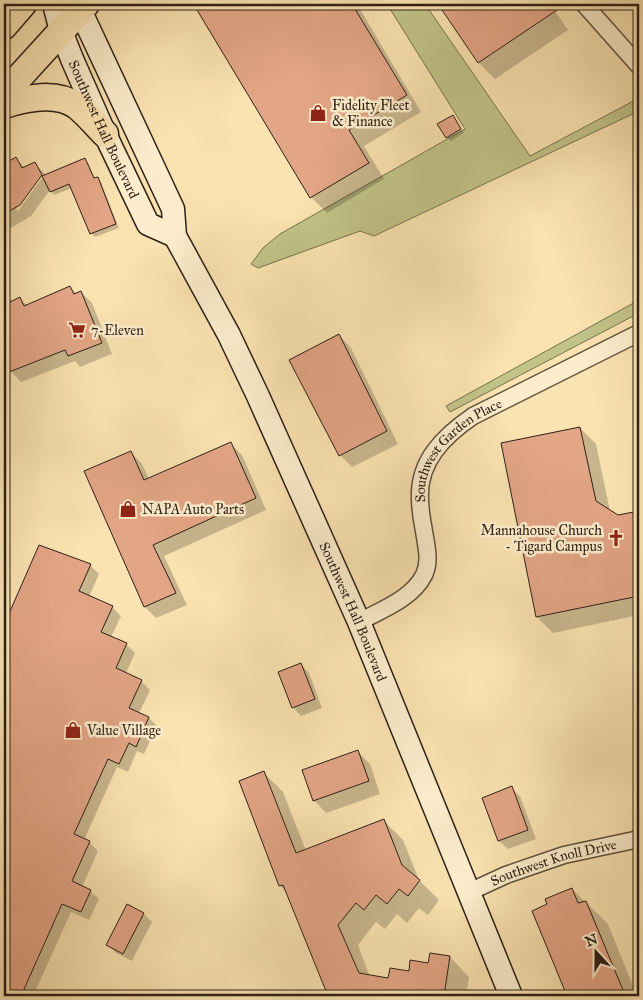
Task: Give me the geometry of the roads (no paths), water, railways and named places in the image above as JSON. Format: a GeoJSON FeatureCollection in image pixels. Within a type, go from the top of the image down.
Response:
{"type":"FeatureCollection","features":[{"type":"Feature","properties":{"kind":"highway"},"geometry":{"type":"LineString","coordinates":[[4,26],[24,4]]}},
{"type":"Feature","properties":{"kind":"highway"},"geometry":{"type":"LineString","coordinates":[[4,94],[61,31],[79,6]]}},
{"type":"Feature","properties":{"kind":"highway"},"geometry":{"type":"LineString","coordinates":[[4,105],[37,98],[56,98],[76,106],[105,134]]}},
{"type":"Feature","properties":{"kind":"main road","name":"Southwest Hall Boulevard"},"geometry":{"type":"LineString","coordinates":[[54,4],[61,31],[105,134],[148,224],[175,236]]}},
{"type":"Feature","properties":{"kind":"main road","name":"Southwest Hall Boulevard"},"geometry":{"type":"LineString","coordinates":[[79,6],[173,209],[175,236],[229,335],[359,622],[511,996]]}},
{"type":"Feature","properties":{"kind":"street"},"geometry":{"type":"LineString","coordinates":[[584,4],[639,66]]}},
{"type":"Feature","properties":{"kind":"street","name":"Southwest Garden Place"},"geometry":{"type":"LineString","coordinates":[[359,622],[393,604],[413,590],[424,575],[428,560],[420,500],[420,482],[426,465],[437,446],[473,416],[639,333]]}},
{"type":"Feature","properties":{"kind":"street","name":"Southwest Knoll Drive"},"geometry":{"type":"LineString","coordinates":[[469,892],[506,875],[564,855],[639,839]]}},
{"type":"Feature","properties":{"kind":"place","name":"Fidelity Fleet & Finance"},"geometry":{"type":"Point","coordinates":[318,113]}},
{"type":"Feature","properties":{"kind":"place","name":"7-Eleven"},"geometry":{"type":"Point","coordinates":[77,330]}},
{"type":"Feature","properties":{"kind":"place","name":"NAPA Auto Parts"},"geometry":{"type":"Point","coordinates":[128,509]}},
{"type":"Feature","properties":{"kind":"place","name":"Mannahouse Church - Tigard Campus"},"geometry":{"type":"Point","coordinates":[616,538]}},
{"type":"Feature","properties":{"kind":"place","name":"Value Village"},"geometry":{"type":"Point","coordinates":[73,730]}}]}
